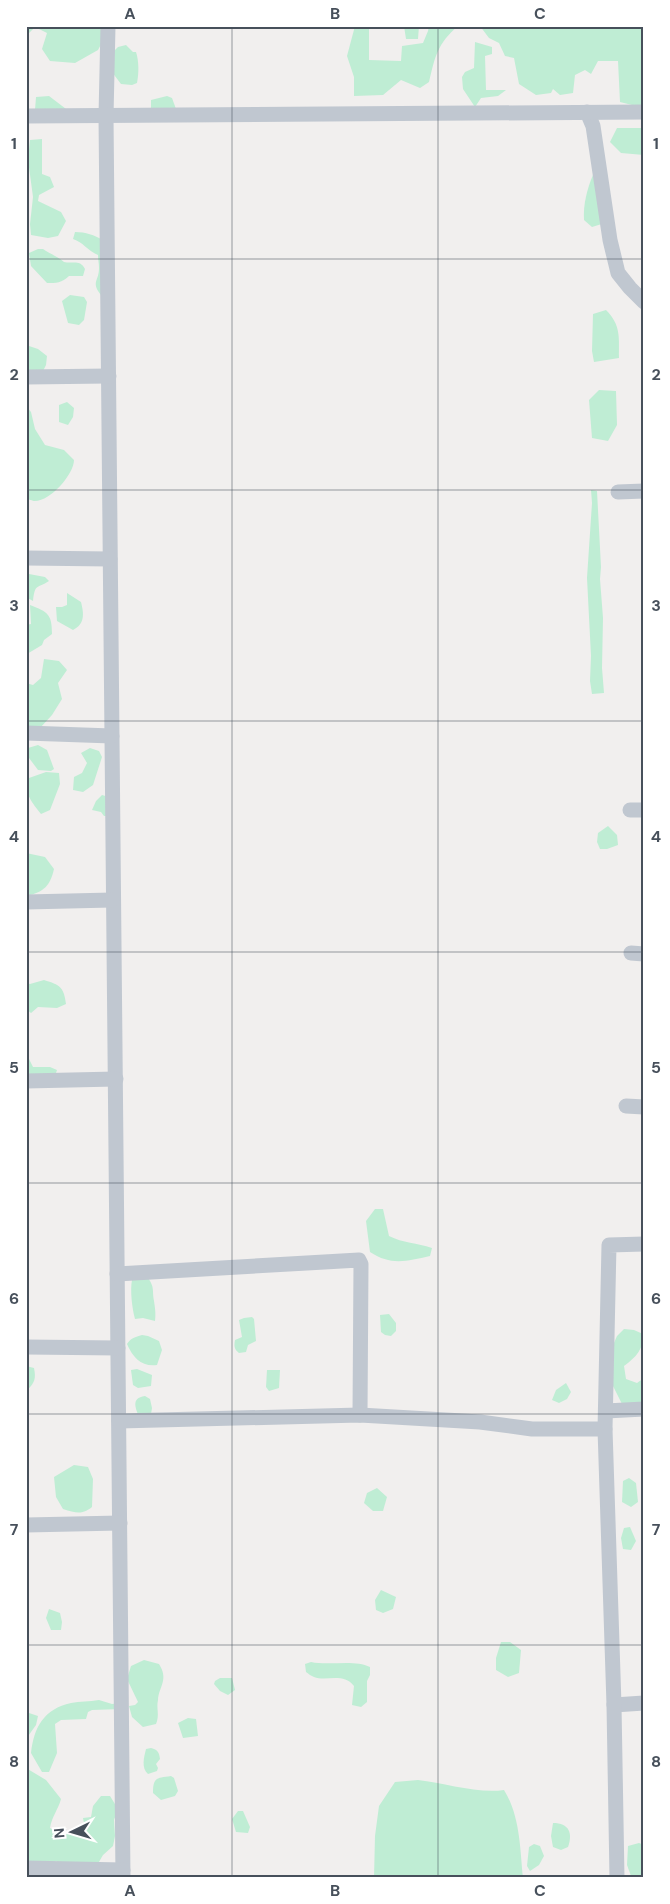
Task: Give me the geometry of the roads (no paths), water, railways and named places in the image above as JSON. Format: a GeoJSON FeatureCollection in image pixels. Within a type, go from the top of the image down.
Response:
{"type":"FeatureCollection","features":[{"type":"Feature","properties":{"kind":"street"},"geometry":{"type":"LineString","coordinates":[[26,1868],[123,1874],[116,1079],[112,900],[106,116],[108,26]]}},
{"type":"Feature","properties":{"kind":"street"},"geometry":{"type":"LineString","coordinates":[[587,112],[593,126],[610,240],[618,273],[644,302]]}},
{"type":"Feature","properties":{"kind":"street"},"geometry":{"type":"LineString","coordinates":[[26,116],[644,112]]}},
{"type":"Feature","properties":{"kind":"street"},"geometry":{"type":"LineString","coordinates":[[26,378],[108,376]]}},
{"type":"Feature","properties":{"kind":"street"},"geometry":{"type":"LineString","coordinates":[[618,492],[644,491]]}},
{"type":"Feature","properties":{"kind":"street"},"geometry":{"type":"LineString","coordinates":[[26,558],[110,559]]}},
{"type":"Feature","properties":{"kind":"street"},"geometry":{"type":"LineString","coordinates":[[26,733],[112,736]]}},
{"type":"Feature","properties":{"kind":"street"},"geometry":{"type":"LineString","coordinates":[[26,902],[112,900]]}},
{"type":"Feature","properties":{"kind":"street"},"geometry":{"type":"LineString","coordinates":[[26,1082],[116,1079]]}},
{"type":"Feature","properties":{"kind":"street"},"geometry":{"type":"LineString","coordinates":[[626,1106],[644,1107]]}},
{"type":"Feature","properties":{"kind":"street"},"geometry":{"type":"LineString","coordinates":[[617,1878],[614,1705],[605,1429],[608,1246],[644,1244]]}},
{"type":"Feature","properties":{"kind":"street"},"geometry":{"type":"LineString","coordinates":[[117,1274],[359,1260],[361,1264],[360,1415]]}},
{"type":"Feature","properties":{"kind":"street"},"geometry":{"type":"LineString","coordinates":[[26,1347],[118,1348]]}},
{"type":"Feature","properties":{"kind":"street"},"geometry":{"type":"LineString","coordinates":[[606,1411],[644,1409]]}},
{"type":"Feature","properties":{"kind":"street"},"geometry":{"type":"LineString","coordinates":[[119,1421],[360,1415],[480,1422],[532,1429],[605,1429]]}},
{"type":"Feature","properties":{"kind":"street"},"geometry":{"type":"LineString","coordinates":[[26,1525],[120,1524]]}},
{"type":"Feature","properties":{"kind":"street"},"geometry":{"type":"LineString","coordinates":[[614,1705],[644,1703]]}}]}
